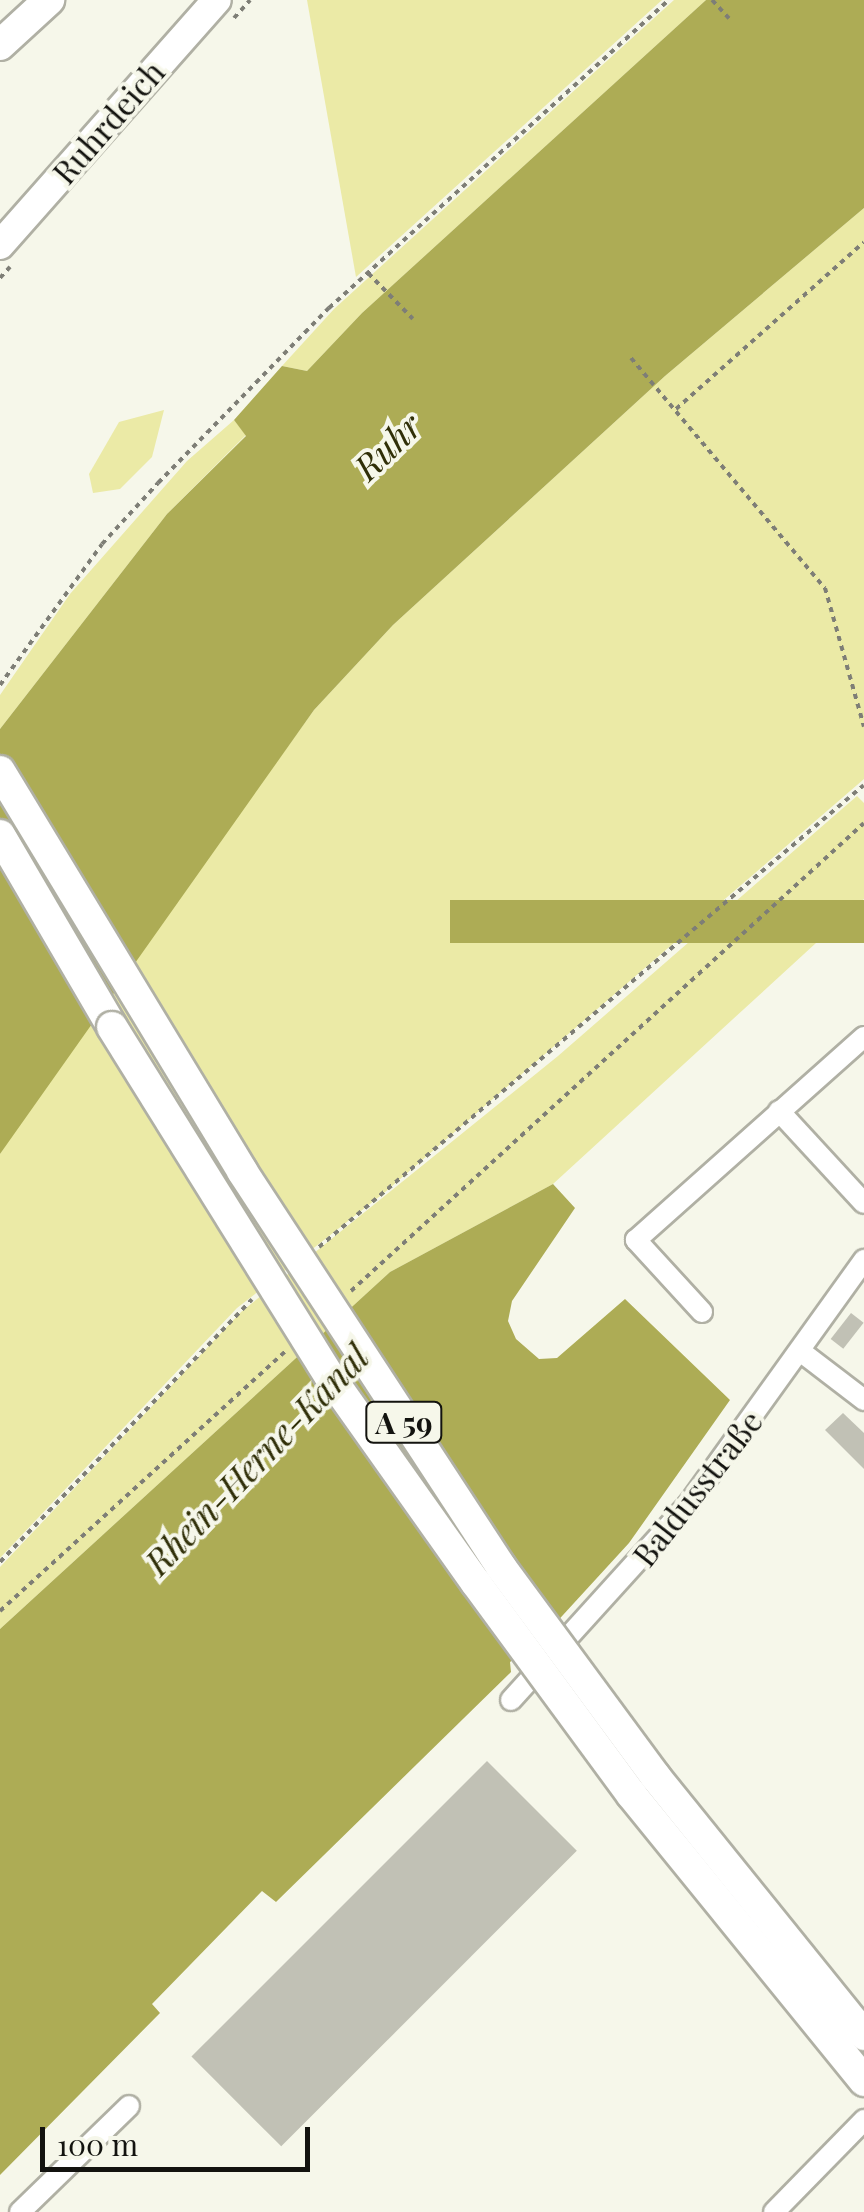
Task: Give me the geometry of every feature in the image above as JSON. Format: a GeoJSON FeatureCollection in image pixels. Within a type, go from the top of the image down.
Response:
{"type":"FeatureCollection","features":[{"type":"Feature","properties":{"kind":"highway"},"geometry":{"type":"LineString","coordinates":[[0,17],[19,0]]}},
{"type":"Feature","properties":{"kind":"highway"},"geometry":{"type":"LineString","coordinates":[[0,46],[49,0]]}},
{"type":"Feature","properties":{"kind":"highway","name":"A 59"},"geometry":{"type":"LineString","coordinates":[[0,770],[242,1171],[501,1567],[655,1776],[864,2035]]}},
{"type":"Feature","properties":{"kind":"highway","name":"A 59"},"geometry":{"type":"LineString","coordinates":[[0,834],[341,1393],[631,1794],[864,2082]]}},
{"type":"Feature","properties":{"kind":"main road","name":"Ruhrdeich"},"geometry":{"type":"LineString","coordinates":[[0,245],[216,0]]}},
{"type":"Feature","properties":{"kind":"street"},"geometry":{"type":"LineString","coordinates":[[702,1312],[636,1240],[864,1037]]}},
{"type":"Feature","properties":{"kind":"street"},"geometry":{"type":"LineString","coordinates":[[778,1111],[864,1202]]}},
{"type":"Feature","properties":{"kind":"street","name":"Baldusstraße"},"geometry":{"type":"LineString","coordinates":[[511,1700],[643,1560],[864,1260]]}},
{"type":"Feature","properties":{"kind":"street"},"geometry":{"type":"LineString","coordinates":[[800,1351],[864,1400]]}},
{"type":"Feature","properties":{"kind":"street"},"geometry":{"type":"LineString","coordinates":[[20,2212],[129,2106]]}},
{"type":"Feature","properties":{"kind":"street"},"geometry":{"type":"LineString","coordinates":[[774,2212],[864,2120]]}},
{"type":"Feature","properties":{"kind":"path"},"geometry":{"type":"LineString","coordinates":[[0,684],[102,544],[328,308],[668,0]]}},
{"type":"Feature","properties":{"kind":"path"},"geometry":{"type":"LineString","coordinates":[[712,0],[729,18]]}},
{"type":"Feature","properties":{"kind":"path"},"geometry":{"type":"LineString","coordinates":[[676,410],[864,242]]}},
{"type":"Feature","properties":{"kind":"path"},"geometry":{"type":"LineString","coordinates":[[368,273],[413,319]]}},
{"type":"Feature","properties":{"kind":"path"},"geometry":{"type":"LineString","coordinates":[[632,358],[825,588],[864,727]]}},
{"type":"Feature","properties":{"kind":"path"},"geometry":{"type":"LineString","coordinates":[[309,1255],[542,1064],[864,785]]}},
{"type":"Feature","properties":{"kind":"path"},"geometry":{"type":"LineString","coordinates":[[338,1303],[864,822]]}},
{"type":"Feature","properties":{"kind":"path"},"geometry":{"type":"LineString","coordinates":[[0,1562],[256,1296]]}},
{"type":"Feature","properties":{"kind":"path"},"geometry":{"type":"LineString","coordinates":[[0,1611],[294,1344]]}},
{"type":"Feature","properties":{"kind":"shaded area"},"geometry":{"type":"Polygon","coordinates":[[[307,0],[662,0],[356,277],[307,0]]]}},
{"type":"Feature","properties":{"kind":"shaded area"},"geometry":{"type":"Polygon","coordinates":[[[674,0],[706,0],[362,313],[307,371],[282,366],[334,309],[674,0]]]}},
{"type":"Feature","properties":{"kind":"shaded area"},"geometry":{"type":"Polygon","coordinates":[[[864,208],[864,779],[384,1193],[237,1308],[0,1558],[0,1154],[32,1101],[314,710],[393,625],[665,376],[864,208]]]}},
{"type":"Feature","properties":{"kind":"shaded area"},"geometry":{"type":"Polygon","coordinates":[[[164,410],[152,457],[120,489],[93,493],[89,474],[119,422],[164,410]]]}},
{"type":"Feature","properties":{"kind":"shaded area"},"geometry":{"type":"Polygon","coordinates":[[[234,420],[246,435],[167,514],[0,729],[0,695],[70,594],[187,461],[234,420]]]}},
{"type":"Feature","properties":{"kind":"shaded area"},"geometry":{"type":"Polygon","coordinates":[[[857,796],[864,803],[864,899],[553,1184],[390,1272],[0,1629],[0,1567],[241,1312],[558,1056],[857,796]]]}},
{"type":"Feature","properties":{"kind":"water","name":"Ruhr"},"geometry":{"type":"Polygon","coordinates":[[[706,0],[864,0],[864,208],[665,376],[393,625],[314,710],[0,1154],[0,729],[167,514],[246,436],[234,420],[282,366],[307,371],[362,313],[706,0]]]}},
{"type":"Feature","properties":{"kind":"water"},"geometry":{"type":"Polygon","coordinates":[[[450,900],[864,900],[864,943],[450,943],[450,900]]]}},
{"type":"Feature","properties":{"kind":"water","name":"Rhein-Herne-Kanal"},"geometry":{"type":"Polygon","coordinates":[[[553,1184],[575,1208],[512,1301],[508,1321],[516,1339],[539,1359],[557,1358],[625,1299],[730,1400],[629,1543],[541,1639],[510,1662],[511,1672],[276,1902],[262,1891],[152,2004],[160,2013],[0,2175],[0,1629],[390,1272],[553,1184]]]}},
{"type":"Feature","properties":{"kind":"building"},"geometry":{"type":"Polygon","coordinates":[[[851,1313],[864,1323],[843,1349],[831,1339],[851,1313]]]}},
{"type":"Feature","properties":{"kind":"building"},"geometry":{"type":"Polygon","coordinates":[[[843,1413],[864,1433],[864,1469],[825,1430],[843,1413]]]}},
{"type":"Feature","properties":{"kind":"building"},"geometry":{"type":"Polygon","coordinates":[[[487,1761],[577,1851],[281,2146],[191,2057],[487,1761]]]}}]}
